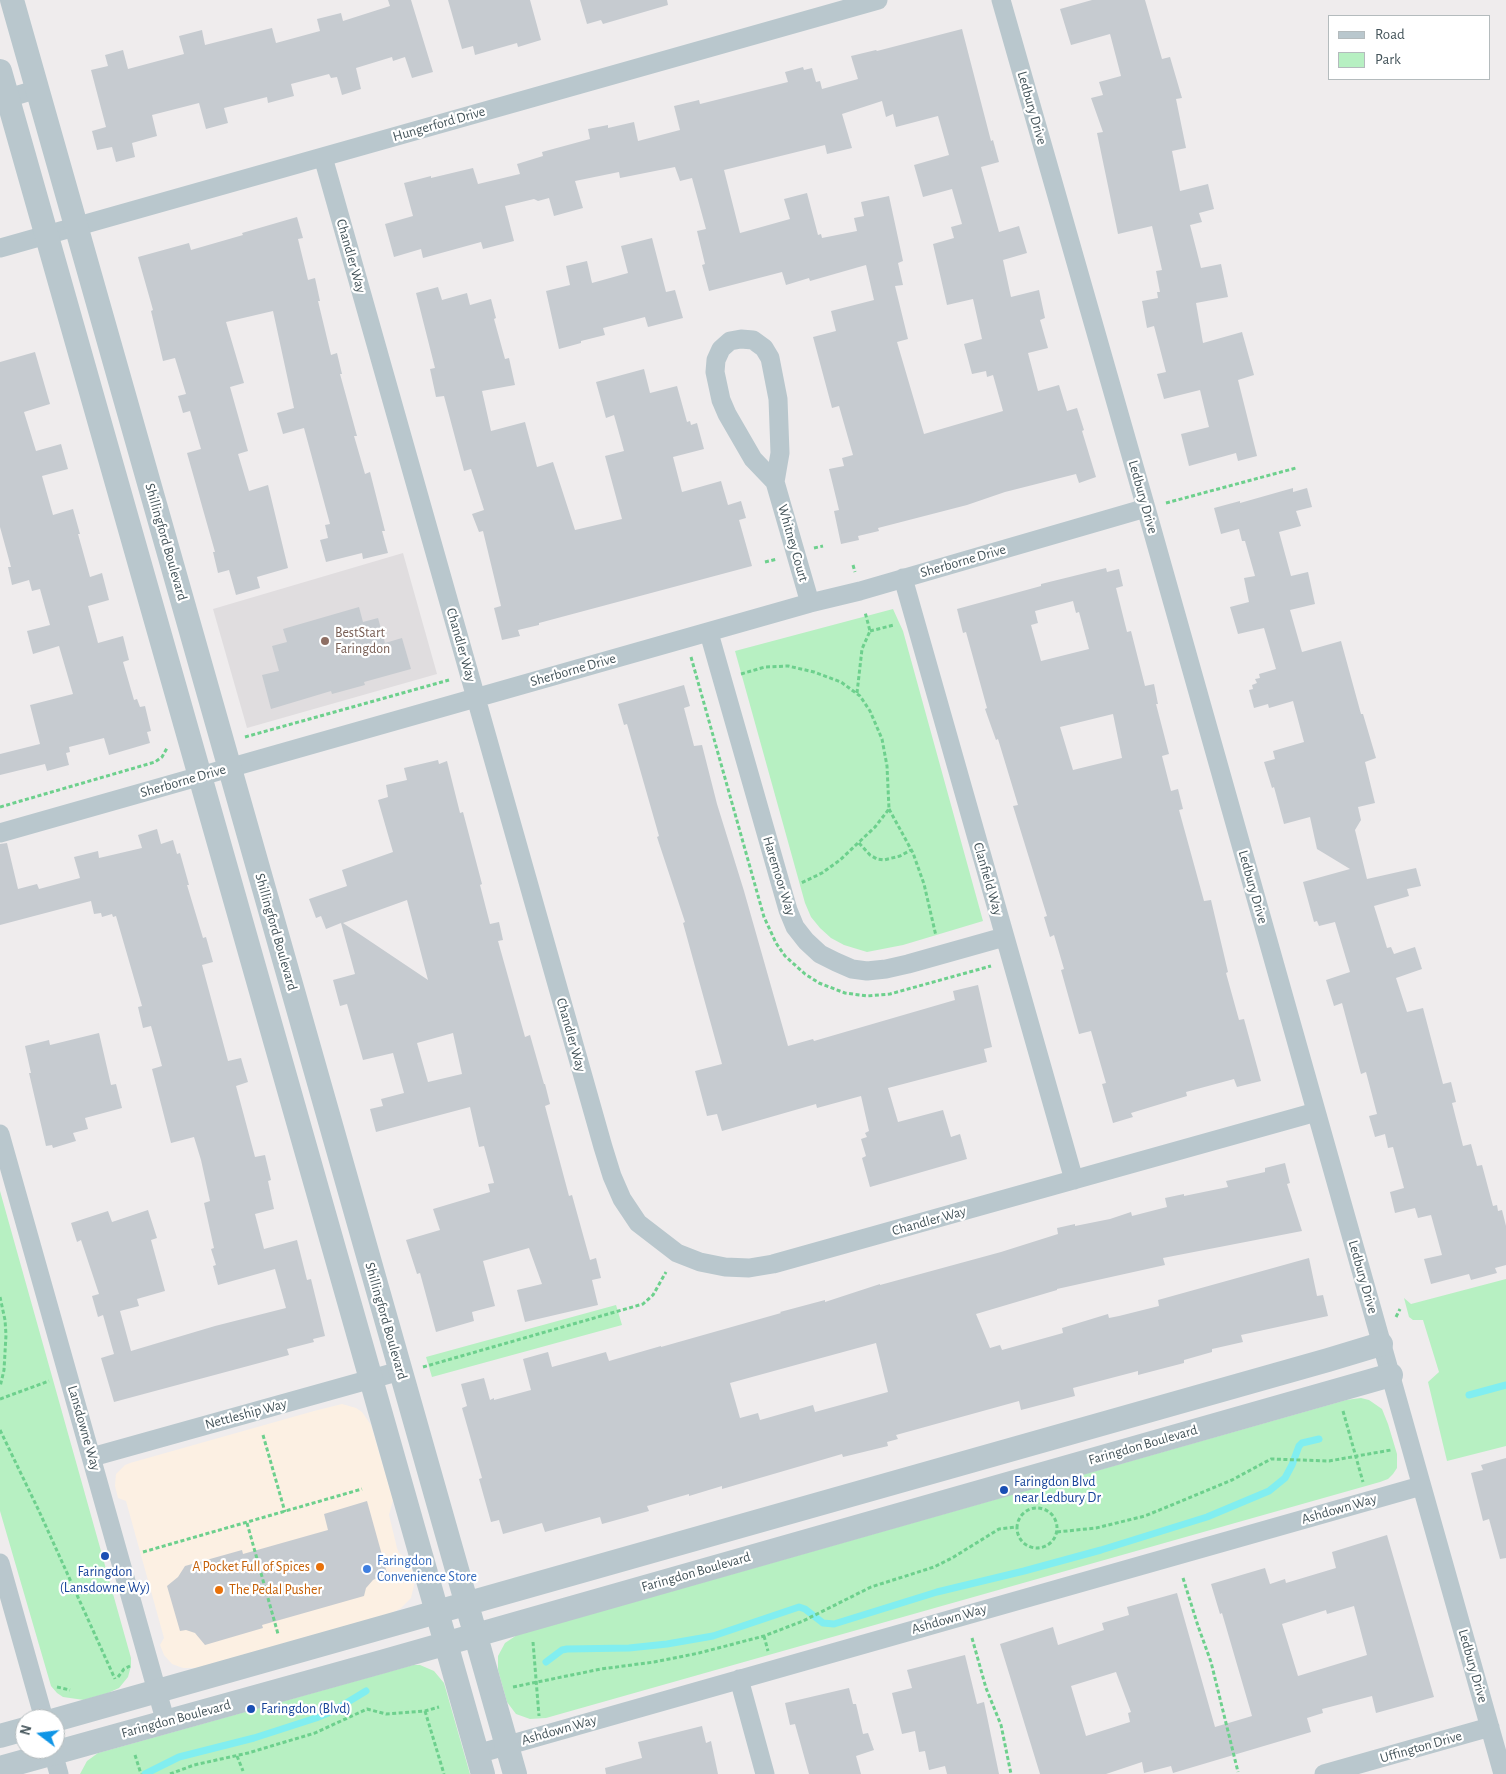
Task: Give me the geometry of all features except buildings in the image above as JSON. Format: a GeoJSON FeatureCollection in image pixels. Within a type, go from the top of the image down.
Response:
{"type":"FeatureCollection","features":[{"type":"Feature","properties":{"kind":"street","name":"Shillingford Boulevard"},"geometry":{"type":"LineString","coordinates":[[12,0],[230,768],[412,1369],[467,1604],[515,1774]]}},
{"type":"Feature","properties":{"kind":"street","name":"Hungerford Drive"},"geometry":{"type":"LineString","coordinates":[[0,248],[878,0]]}},
{"type":"Feature","properties":{"kind":"street","name":"Ledbury Drive"},"geometry":{"type":"LineString","coordinates":[[1001,0],[1503,1774]]}},
{"type":"Feature","properties":{"kind":"street"},"geometry":{"type":"LineString","coordinates":[[0,71],[370,1380],[413,1522],[480,1764]]}},
{"type":"Feature","properties":{"kind":"street"},"geometry":{"type":"LineString","coordinates":[[8,98],[38,89]]}},
{"type":"Feature","properties":{"kind":"street","name":"Chandler Way"},"geometry":{"type":"LineString","coordinates":[[323,157],[612,1176],[622,1199],[638,1222],[676,1253],[700,1262],[725,1267],[749,1268],[773,1264],[1316,1112]]}},
{"type":"Feature","properties":{"kind":"street","name":"Whitney Court"},"geometry":{"type":"LineString","coordinates":[[775,482],[753,459],[721,400],[715,372],[716,360],[721,349],[730,341],[752,340],[764,348],[770,358],[778,399],[780,453],[775,482],[810,603]]}},
{"type":"Feature","properties":{"kind":"street","name":"Sherborne Drive"},"geometry":{"type":"LineString","coordinates":[[0,833],[810,603],[860,591],[1146,508]]}},
{"type":"Feature","properties":{"kind":"street","name":"Clanfield Way"},"geometry":{"type":"LineString","coordinates":[[903,578],[1074,1180]]}},
{"type":"Feature","properties":{"kind":"street","name":"Haremoor Way"},"geometry":{"type":"LineString","coordinates":[[709,632],[781,888],[795,927],[806,941],[820,954],[836,962],[852,969],[867,971],[886,969],[1004,937]]}},
{"type":"Feature","properties":{"kind":"street","name":"Lansdowne Way"},"geometry":{"type":"LineString","coordinates":[[0,1134],[166,1722]]}},
{"type":"Feature","properties":{"kind":"street"},"geometry":{"type":"LineString","coordinates":[[65,1715],[116,1688],[158,1692],[1382,1344]]}},
{"type":"Feature","properties":{"kind":"street","name":"Nettleship Way"},"geometry":{"type":"LineString","coordinates":[[92,1457],[412,1369]]}},
{"type":"Feature","properties":{"kind":"street","name":"Faringdon Boulevard"},"geometry":{"type":"LineString","coordinates":[[65,1755],[131,1732],[1391,1375]]}},
{"type":"Feature","properties":{"kind":"street"},"geometry":{"type":"LineString","coordinates":[[928,1473],[938,1503]]}},
{"type":"Feature","properties":{"kind":"street","name":"Ashdown Way"},"geometry":{"type":"LineString","coordinates":[[480,1764],[506,1745],[543,1734],[1421,1486]]}},
{"type":"Feature","properties":{"kind":"street"},"geometry":{"type":"LineString","coordinates":[[0,1563],[41,1709]]}},
{"type":"Feature","properties":{"kind":"street"},"geometry":{"type":"LineString","coordinates":[[739,1679],[765,1774]]}},
{"type":"Feature","properties":{"kind":"street","name":"Uffington Drive"},"geometry":{"type":"LineString","coordinates":[[1324,1774],[1490,1727]]}},
{"type":"Feature","properties":{"kind":"street"},"geometry":{"type":"LineString","coordinates":[[0,1736],[15,1732]]}},
{"type":"Feature","properties":{"kind":"street","name":"Faringdon Boulevard"},"geometry":{"type":"LineString","coordinates":[[0,1768],[55,1759]]}},
{"type":"Feature","properties":{"kind":"path"},"geometry":{"type":"LineString","coordinates":[[1146,508],[1296,468]]}},
{"type":"Feature","properties":{"kind":"path"},"geometry":{"type":"LineString","coordinates":[[853,565],[870,631],[862,649],[857,693]]}},
{"type":"Feature","properties":{"kind":"path"},"geometry":{"type":"LineString","coordinates":[[686,638],[764,917],[776,943],[794,965],[819,983],[845,993],[867,996],[890,994],[1011,959]]}},
{"type":"Feature","properties":{"kind":"path"},"geometry":{"type":"LineString","coordinates":[[700,687],[765,667],[788,666],[830,677],[857,693],[870,711],[882,739],[887,766],[889,809],[911,850],[924,884],[947,978]]}},
{"type":"Feature","properties":{"kind":"path"},"geometry":{"type":"LineString","coordinates":[[245,737],[451,679]]}},
{"type":"Feature","properties":{"kind":"path"},"geometry":{"type":"LineString","coordinates":[[0,807],[155,762],[162,757],[171,744],[189,738]]}},
{"type":"Feature","properties":{"kind":"path"},"geometry":{"type":"LineString","coordinates":[[758,895],[803,882],[822,873],[859,844],[889,809]]}},
{"type":"Feature","properties":{"kind":"path"},"geometry":{"type":"LineString","coordinates":[[859,844],[877,859],[884,860],[900,856],[911,850]]}},
{"type":"Feature","properties":{"kind":"path"},"geometry":{"type":"LineString","coordinates":[[412,1369],[642,1304],[653,1295],[676,1253]]}},
{"type":"Feature","properties":{"kind":"path"},"geometry":{"type":"LineString","coordinates":[[0,1298],[6,1335],[4,1370],[0,1387]]}},
{"type":"Feature","properties":{"kind":"path"},"geometry":{"type":"LineString","coordinates":[[0,1399],[68,1374]]}},
{"type":"Feature","properties":{"kind":"path"},"geometry":{"type":"LineString","coordinates":[[1337,1391],[1369,1501]]}},
{"type":"Feature","properties":{"kind":"path"},"geometry":{"type":"LineString","coordinates":[[0,1430],[39,1511],[106,1661],[116,1688]]}},
{"type":"Feature","properties":{"kind":"path"},"geometry":{"type":"LineString","coordinates":[[263,1435],[285,1512]]}},
{"type":"Feature","properties":{"kind":"path"},"geometry":{"type":"LineString","coordinates":[[1057,1532],[1096,1528],[1145,1516],[1232,1480],[1266,1460],[1329,1461],[1410,1445]]}},
{"type":"Feature","properties":{"kind":"path"},"geometry":{"type":"LineString","coordinates":[[143,1552],[362,1490]]}},
{"type":"Feature","properties":{"kind":"path"},"geometry":{"type":"LineString","coordinates":[[1040,1508],[1052,1514],[1057,1522],[1057,1532],[1054,1541],[1046,1547],[1032,1548],[1021,1541],[1017,1527],[1022,1514],[1030,1509],[1040,1508]]}},
{"type":"Feature","properties":{"kind":"path"},"geometry":{"type":"LineString","coordinates":[[246,1522],[278,1635]]}},
{"type":"Feature","properties":{"kind":"path"},"geometry":{"type":"LineString","coordinates":[[509,1688],[601,1669],[654,1662],[700,1653],[764,1636],[803,1621],[871,1587],[934,1567],[999,1529],[1017,1527]]}},
{"type":"Feature","properties":{"kind":"path"},"geometry":{"type":"LineString","coordinates":[[1183,1578],[1211,1662],[1238,1772]]}},
{"type":"Feature","properties":{"kind":"path"},"geometry":{"type":"LineString","coordinates":[[532,1636],[539,1719],[543,1734]]}},
{"type":"Feature","properties":{"kind":"path"},"geometry":{"type":"LineString","coordinates":[[972,1638],[986,1688],[1001,1725],[1011,1774]]}},
{"type":"Feature","properties":{"kind":"path"},"geometry":{"type":"LineString","coordinates":[[116,1688],[124,1668],[149,1661]]}},
{"type":"Feature","properties":{"kind":"path"},"geometry":{"type":"LineString","coordinates":[[36,1694],[59,1687],[74,1691]]}},
{"type":"Feature","properties":{"kind":"path"},"geometry":{"type":"LineString","coordinates":[[170,1774],[194,1764],[237,1756],[315,1733],[366,1709],[386,1714],[426,1711],[443,1706]]}},
{"type":"Feature","properties":{"kind":"path"},"geometry":{"type":"LineString","coordinates":[[426,1711],[444,1774]]}},
{"type":"Feature","properties":{"kind":"path"},"geometry":{"type":"LineString","coordinates":[[131,1732],[136,1760],[141,1774]]}},
{"type":"Feature","properties":{"kind":"path"},"geometry":{"type":"LineString","coordinates":[[237,1756],[243,1771]]}},
{"type":"Feature","properties":{"kind":"shaded area","name":"BestStart Faringdon"},"geometry":{"type":"Polygon","coordinates":[[[403,553],[437,674],[247,728],[213,609],[403,553]]]}},
{"type":"Feature","properties":{"kind":"shaded area"},"geometry":{"type":"Polygon","coordinates":[[[342,1404],[362,1412],[371,1425],[393,1500],[389,1515],[397,1548],[399,1553],[409,1560],[414,1578],[411,1598],[401,1608],[390,1614],[196,1668],[183,1668],[172,1664],[164,1655],[160,1645],[164,1638],[126,1501],[118,1498],[115,1486],[116,1474],[125,1465],[130,1463],[342,1404]]]}},
{"type":"Feature","properties":{"kind":"green space"},"geometry":{"type":"Polygon","coordinates":[[[893,609],[903,631],[983,921],[903,945],[867,952],[844,945],[831,938],[811,917],[805,903],[735,651],[893,609]]]}},
{"type":"Feature","properties":{"kind":"green space"},"geometry":{"type":"Polygon","coordinates":[[[0,1191],[131,1658],[128,1677],[119,1688],[84,1700],[63,1697],[51,1686],[0,1511],[0,1191]]]}},
{"type":"Feature","properties":{"kind":"green space"},"geometry":{"type":"Polygon","coordinates":[[[1506,1279],[1506,1446],[1447,1461],[1428,1382],[1439,1372],[1423,1320],[1413,1320],[1409,1317],[1404,1298],[1411,1304],[1506,1279]]]}},
{"type":"Feature","properties":{"kind":"green space"},"geometry":{"type":"Polygon","coordinates":[[[616,1305],[622,1325],[432,1377],[426,1357],[616,1305]]]}},
{"type":"Feature","properties":{"kind":"green space"},"geometry":{"type":"Polygon","coordinates":[[[1361,1398],[1369,1400],[1382,1409],[1397,1454],[1397,1468],[1388,1479],[1380,1482],[546,1718],[530,1719],[516,1714],[507,1702],[498,1670],[498,1656],[505,1643],[517,1635],[1346,1400],[1361,1398]]]}},
{"type":"Feature","properties":{"kind":"green space"},"geometry":{"type":"Polygon","coordinates":[[[413,1665],[420,1665],[434,1671],[444,1683],[470,1774],[80,1774],[87,1761],[98,1753],[413,1665]]]}},
{"type":"Feature","properties":{"kind":"waterway"},"geometry":{"type":"LineString","coordinates":[[1469,1395],[1506,1385]]}},
{"type":"Feature","properties":{"kind":"waterway"},"geometry":{"type":"LineString","coordinates":[[546,1662],[562,1650],[567,1649],[629,1648],[713,1636],[799,1607],[805,1609],[823,1623],[834,1624],[937,1592],[1101,1550],[1207,1517],[1269,1491],[1285,1478],[1299,1446],[1302,1443],[1319,1439]]}},
{"type":"Feature","properties":{"kind":"waterway"},"geometry":{"type":"LineString","coordinates":[[145,1774],[179,1757],[254,1738],[316,1718],[333,1711],[366,1691]]}},
{"type":"Feature","properties":{"kind":"place","name":"BestStart Faringdon"},"geometry":{"type":"Point","coordinates":[325,641]}},
{"type":"Feature","properties":{"kind":"place","name":"Faringdon Blvd near Ledbury Dr"},"geometry":{"type":"Point","coordinates":[1004,1490]}},
{"type":"Feature","properties":{"kind":"place","name":"Faringdon (Lansdowne Wy)"},"geometry":{"type":"Point","coordinates":[105,1556]}},
{"type":"Feature","properties":{"kind":"place","name":"A Pocket Full of Spices"},"geometry":{"type":"Point","coordinates":[320,1567]}},
{"type":"Feature","properties":{"kind":"place","name":"Faringdon Convenience Store"},"geometry":{"type":"Point","coordinates":[367,1569]}},
{"type":"Feature","properties":{"kind":"place","name":"The Pedal Pusher"},"geometry":{"type":"Point","coordinates":[219,1590]}},
{"type":"Feature","properties":{"kind":"place","name":"Faringdon (Blvd)"},"geometry":{"type":"Point","coordinates":[251,1709]}}]}
